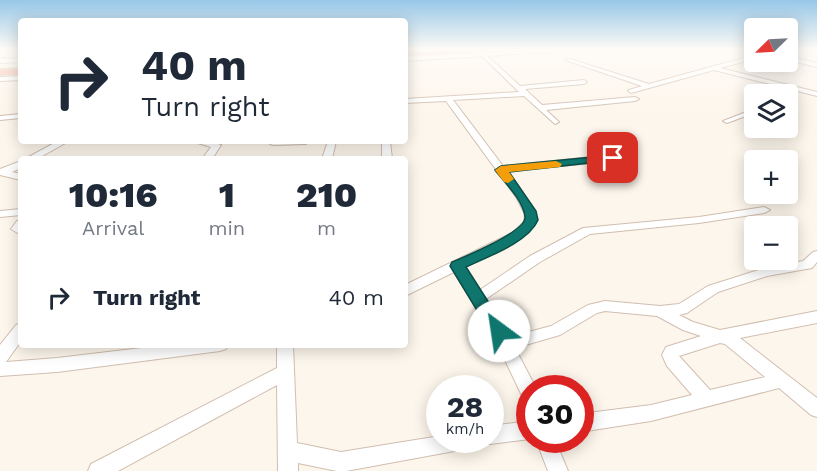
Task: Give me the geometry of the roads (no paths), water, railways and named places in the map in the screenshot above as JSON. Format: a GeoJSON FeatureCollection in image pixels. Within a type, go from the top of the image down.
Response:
{"type":"FeatureCollection","features":[{"type":"Feature","properties":{"kind":"street"},"geometry":{"type":"LineString","coordinates":[[501,71],[555,122]]}},
{"type":"Feature","properties":{"kind":"street"},"geometry":{"type":"LineString","coordinates":[[602,71],[649,86]]}},
{"type":"Feature","properties":{"kind":"street"},"geometry":{"type":"LineString","coordinates":[[539,108],[633,95],[649,86],[704,71]]}},
{"type":"Feature","properties":{"kind":"street"},"geometry":{"type":"LineString","coordinates":[[726,71],[817,94]]}},
{"type":"Feature","properties":{"kind":"street"},"geometry":{"type":"LineString","coordinates":[[0,79],[18,78]]}},
{"type":"Feature","properties":{"kind":"street"},"geometry":{"type":"LineString","coordinates":[[408,101],[521,91],[584,82]]}},
{"type":"Feature","properties":{"kind":"street"},"geometry":{"type":"LineString","coordinates":[[798,95],[817,88]]}},
{"type":"Feature","properties":{"kind":"street"},"geometry":{"type":"LineString","coordinates":[[408,290],[516,236],[528,228],[532,220],[530,211],[521,196],[448,98]]}},
{"type":"Feature","properties":{"kind":"street"},"geometry":{"type":"LineString","coordinates":[[727,121],[744,115]]}},
{"type":"Feature","properties":{"kind":"street"},"geometry":{"type":"LineString","coordinates":[[0,118],[18,116]]}},
{"type":"Feature","properties":{"kind":"street"},"geometry":{"type":"LineString","coordinates":[[36,156],[59,144]]}},
{"type":"Feature","properties":{"kind":"street"},"geometry":{"type":"LineString","coordinates":[[209,156],[217,145],[212,144]]}},
{"type":"Feature","properties":{"kind":"street"},"geometry":{"type":"LineString","coordinates":[[501,170],[613,158]]}},
{"type":"Feature","properties":{"kind":"street"},"geometry":{"type":"LineString","coordinates":[[2,172],[18,165]]}},
{"type":"Feature","properties":{"kind":"street"},"geometry":{"type":"LineString","coordinates":[[2,172],[18,176]]}},
{"type":"Feature","properties":{"kind":"street"},"geometry":{"type":"LineString","coordinates":[[478,297],[535,259],[587,231],[699,220],[764,210]]}},
{"type":"Feature","properties":{"kind":"street"},"geometry":{"type":"LineString","coordinates":[[0,214],[18,212]]}},
{"type":"Feature","properties":{"kind":"street"},"geometry":{"type":"LineString","coordinates":[[506,344],[555,331],[593,309],[605,306],[660,311],[682,309],[713,289],[743,279],[807,265],[817,255]]}},
{"type":"Feature","properties":{"kind":"street"},"geometry":{"type":"LineString","coordinates":[[457,266],[506,344],[521,375]]}},
{"type":"Feature","properties":{"kind":"street"},"geometry":{"type":"LineString","coordinates":[[660,311],[688,326],[722,336],[738,345],[817,409]]}},
{"type":"Feature","properties":{"kind":"street"},"geometry":{"type":"LineString","coordinates":[[706,399],[670,356],[677,350],[722,336],[817,317]]}},
{"type":"Feature","properties":{"kind":"street"},"geometry":{"type":"LineString","coordinates":[[0,357],[18,333]]}},
{"type":"Feature","properties":{"kind":"street"},"geometry":{"type":"LineString","coordinates":[[0,369],[57,365],[196,348]]}},
{"type":"Feature","properties":{"kind":"street"},"geometry":{"type":"LineString","coordinates":[[285,348],[288,461],[341,462],[426,447]]}},
{"type":"Feature","properties":{"kind":"street"},"geometry":{"type":"LineString","coordinates":[[98,471],[286,372]]}},
{"type":"Feature","properties":{"kind":"street"},"geometry":{"type":"LineString","coordinates":[[594,421],[651,413],[783,380]]}},
{"type":"Feature","properties":{"kind":"street"},"geometry":{"type":"LineString","coordinates":[[551,453],[558,471]]}}]}
